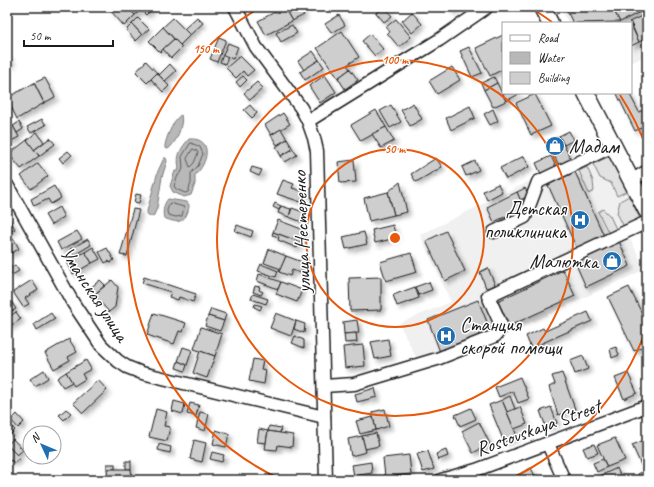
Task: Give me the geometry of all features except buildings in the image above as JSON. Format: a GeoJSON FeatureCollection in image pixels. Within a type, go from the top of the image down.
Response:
{"type":"FeatureCollection","features":[{"type":"Feature","properties":{"kind":"main road"},"geometry":{"type":"LineString","coordinates":[[542,7],[550,22]]}},
{"type":"Feature","properties":{"kind":"main road"},"geometry":{"type":"LineString","coordinates":[[587,94],[647,211]]}},
{"type":"Feature","properties":{"kind":"street","name":"улица Нестеренко"},"geometry":{"type":"LineString","coordinates":[[235,7],[256,47],[294,97],[308,121],[314,138],[318,167],[326,480]]}},
{"type":"Feature","properties":{"kind":"street"},"geometry":{"type":"LineString","coordinates":[[308,121],[439,40],[487,7]]}},
{"type":"Feature","properties":{"kind":"street"},"geometry":{"type":"LineString","coordinates":[[494,232],[525,217],[538,182],[613,146]]}},
{"type":"Feature","properties":{"kind":"street"},"geometry":{"type":"LineString","coordinates":[[631,181],[647,171]]}},
{"type":"Feature","properties":{"kind":"street","name":"Уманская улица"},"geometry":{"type":"LineString","coordinates":[[7,186],[73,303],[100,345],[118,361],[127,367],[142,373],[324,416]]}},
{"type":"Feature","properties":{"kind":"street"},"geometry":{"type":"LineString","coordinates":[[324,386],[354,384],[437,359],[495,336],[502,327],[488,296],[647,222]]}},
{"type":"Feature","properties":{"kind":"street","name":"Rostovskaya Street"},"geometry":{"type":"LineString","coordinates":[[441,480],[476,470],[647,406]]}},
{"type":"Feature","properties":{"kind":"street"},"geometry":{"type":"LineString","coordinates":[[548,444],[564,480]]}},
{"type":"Feature","properties":{"kind":"shaded area"},"geometry":{"type":"Polygon","coordinates":[[[560,7],[644,7],[647,12],[647,55],[632,62],[632,22],[568,22],[560,7]]]}},
{"type":"Feature","properties":{"kind":"shaded area"},"geometry":{"type":"Polygon","coordinates":[[[607,143],[647,221],[628,235],[645,269],[441,365],[355,388],[354,379],[417,359],[399,323],[451,302],[420,235],[607,143]]]}},
{"type":"Feature","properties":{"kind":"shaded area"},"geometry":{"type":"Polygon","coordinates":[[[610,156],[627,191],[617,196],[611,183],[600,178],[593,164],[610,156]]]}},
{"type":"Feature","properties":{"kind":"shaded area"},"geometry":{"type":"Polygon","coordinates":[[[587,167],[593,181],[594,191],[589,194],[579,171],[587,167]]]}},
{"type":"Feature","properties":{"kind":"shaded area"},"geometry":{"type":"Polygon","coordinates":[[[629,196],[640,219],[624,227],[617,213],[620,201],[629,196]]]}},
{"type":"Feature","properties":{"kind":"shaded area"},"geometry":{"type":"Polygon","coordinates":[[[603,209],[610,216],[617,231],[609,234],[598,212],[603,209]]]}},
{"type":"Feature","properties":{"kind":"water"},"geometry":{"type":"Polygon","coordinates":[[[181,115],[182,119],[180,128],[174,143],[168,149],[165,148],[170,130],[175,121],[181,115]]]}},
{"type":"Feature","properties":{"kind":"water"},"geometry":{"type":"Polygon","coordinates":[[[189,139],[202,142],[206,152],[203,164],[195,175],[195,184],[191,195],[184,197],[173,192],[170,186],[175,171],[178,171],[178,159],[180,152],[189,139]]]}},
{"type":"Feature","properties":{"kind":"water"},"geometry":{"type":"Polygon","coordinates":[[[164,158],[166,158],[167,161],[162,177],[157,208],[152,217],[147,214],[147,211],[158,171],[164,158]]]}},
{"type":"Feature","properties":{"kind":"water"},"geometry":{"type":"Polygon","coordinates":[[[168,199],[188,203],[188,211],[182,220],[172,221],[164,218],[163,213],[165,203],[168,199]]]}},
{"type":"Feature","properties":{"kind":"place","name":"Мадам"},"geometry":{"type":"Point","coordinates":[555,146]}},
{"type":"Feature","properties":{"kind":"place","name":"Детская поликлиника"},"geometry":{"type":"Point","coordinates":[580,220]}},
{"type":"Feature","properties":{"kind":"place","name":"Малютка"},"geometry":{"type":"Point","coordinates":[612,261]}},
{"type":"Feature","properties":{"kind":"place","name":"Станция скорой помощи"},"geometry":{"type":"Point","coordinates":[446,336]}}]}
